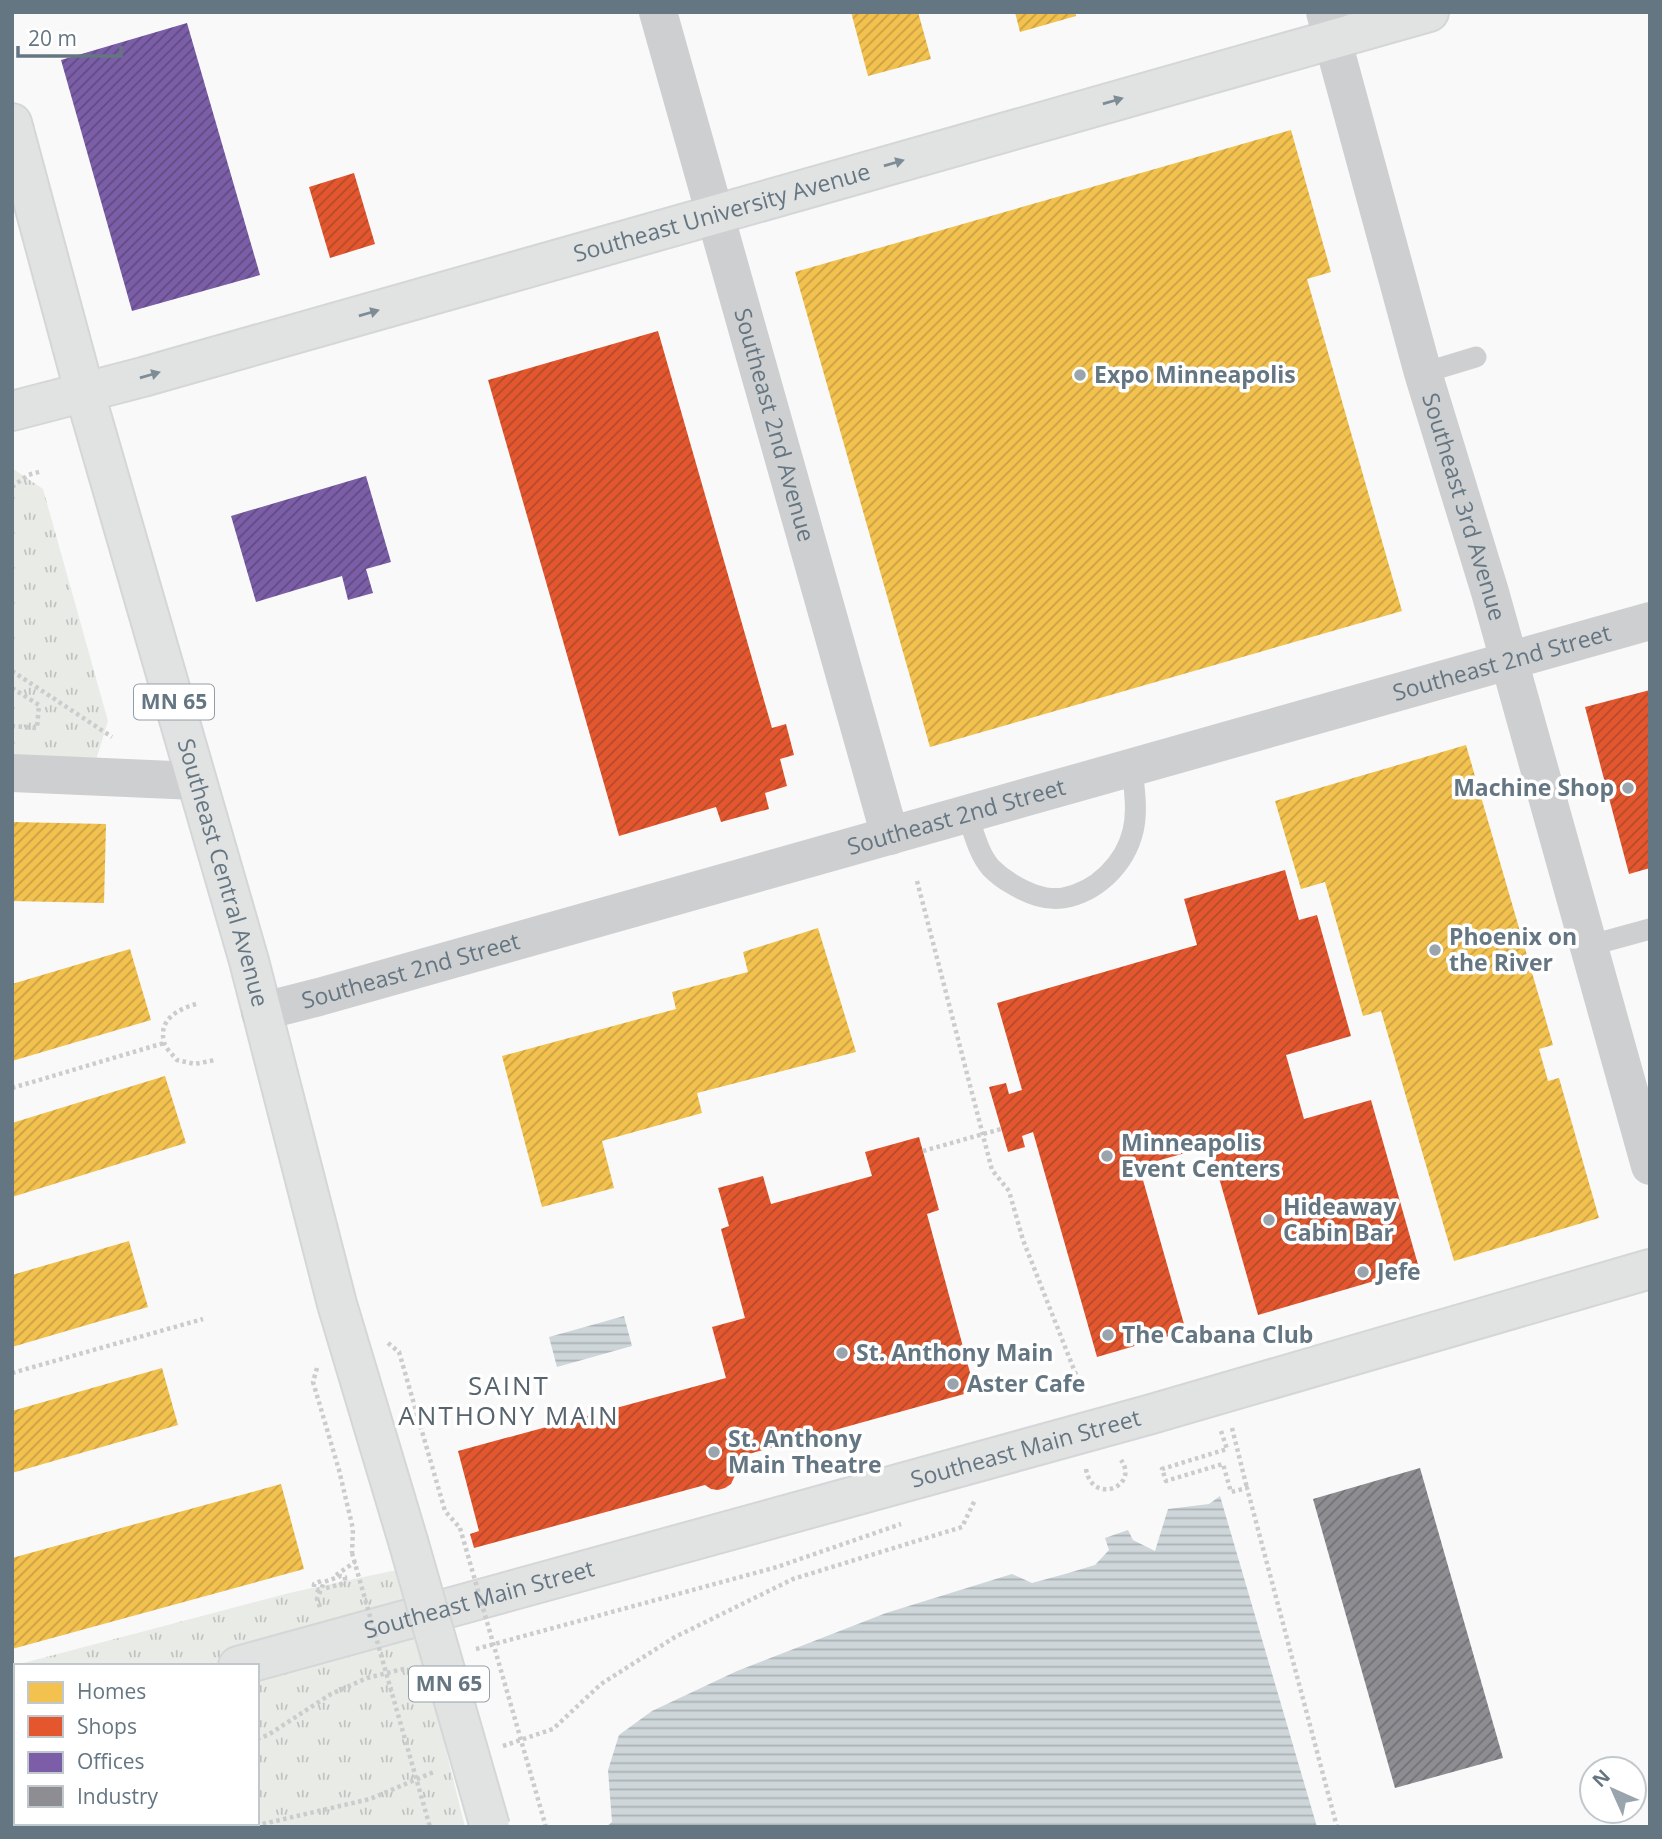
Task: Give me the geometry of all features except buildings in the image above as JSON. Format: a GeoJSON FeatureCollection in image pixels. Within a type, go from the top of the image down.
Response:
{"type":"FeatureCollection","features":[{"type":"Feature","properties":{"kind":"main road","name":"Southeast University Avenue"},"geometry":{"type":"LineString","coordinates":[[12,411],[85,394],[715,215],[1329,26],[1429,12]]}},
{"type":"Feature","properties":{"kind":"main road","name":"Southeast Central Avenue"},"geometry":{"type":"LineString","coordinates":[[12,123],[85,394],[248,961],[337,1304],[490,1827]]}},
{"type":"Feature","properties":{"kind":"main road","name":"Southeast Main Street"},"geometry":{"type":"LineString","coordinates":[[245,1664],[1148,1415],[1650,1269]]}},
{"type":"Feature","properties":{"kind":"street","name":"Southeast 2nd Avenue"},"geometry":{"type":"LineString","coordinates":[[658,12],[890,836]]}},
{"type":"Feature","properties":{"kind":"street","name":"Southeast 3rd Avenue"},"geometry":{"type":"LineString","coordinates":[[1329,26],[1423,373],[1490,592],[1650,1166]]}},
{"type":"Feature","properties":{"kind":"street","name":"Southeast 2nd Street"},"geometry":{"type":"LineString","coordinates":[[260,1012],[1650,621]]}},
{"type":"Feature","properties":{"kind":"street"},"geometry":{"type":"LineString","coordinates":[[12,774],[196,781]]}},
{"type":"Feature","properties":{"kind":"lane"},"geometry":{"type":"LineString","coordinates":[[1423,373],[1476,357]]}},
{"type":"Feature","properties":{"kind":"lane"},"geometry":{"type":"LineString","coordinates":[[967,814],[983,856],[992,870],[1023,891],[1045,898],[1064,898],[1086,890],[1104,879],[1127,849],[1136,813],[1132,767]]}},
{"type":"Feature","properties":{"kind":"lane"},"geometry":{"type":"LineString","coordinates":[[1588,946],[1650,929]]}},
{"type":"Feature","properties":{"kind":"path"},"geometry":{"type":"LineString","coordinates":[[12,487],[28,475],[42,471]]}},
{"type":"Feature","properties":{"kind":"path"},"geometry":{"type":"LineString","coordinates":[[12,681],[15,672],[112,737]]}},
{"type":"Feature","properties":{"kind":"path"},"geometry":{"type":"LineString","coordinates":[[12,688],[39,705],[37,727],[12,726]]}},
{"type":"Feature","properties":{"kind":"path"},"geometry":{"type":"LineString","coordinates":[[916,881],[992,1170],[1009,1191],[1023,1240],[1085,1396]]}},
{"type":"Feature","properties":{"kind":"path"},"geometry":{"type":"LineString","coordinates":[[196,1004],[177,1010],[164,1025],[164,1043],[177,1060],[195,1064],[215,1060]]}},
{"type":"Feature","properties":{"kind":"path"},"geometry":{"type":"LineString","coordinates":[[12,1088],[164,1043]]}},
{"type":"Feature","properties":{"kind":"path"},"geometry":{"type":"LineString","coordinates":[[923,1151],[1001,1129]]}},
{"type":"Feature","properties":{"kind":"path"},"geometry":{"type":"LineString","coordinates":[[12,1373],[203,1319]]}},
{"type":"Feature","properties":{"kind":"path"},"geometry":{"type":"LineString","coordinates":[[1230,1421],[1337,1827]]}},
{"type":"Feature","properties":{"kind":"path"},"geometry":{"type":"LineString","coordinates":[[1219,1423],[1227,1449],[1162,1469],[1166,1481],[1223,1464],[1231,1492],[1247,1488]]}},
{"type":"Feature","properties":{"kind":"path"},"geometry":{"type":"LineString","coordinates":[[1086,1461],[1088,1480],[1104,1490],[1114,1488],[1123,1482],[1126,1472],[1124,1464],[1115,1452]]}},
{"type":"Feature","properties":{"kind":"path"},"geometry":{"type":"LineString","coordinates":[[500,1746],[553,1729],[601,1684],[675,1637],[793,1579],[962,1527],[976,1498]]}},
{"type":"Feature","properties":{"kind":"path"},"geometry":{"type":"LineString","coordinates":[[460,1528],[546,1827]]}},
{"type":"Feature","properties":{"kind":"path"},"geometry":{"type":"LineString","coordinates":[[352,1553],[430,1827]]}},
{"type":"Feature","properties":{"kind":"path"},"geometry":{"type":"LineString","coordinates":[[320,1607],[317,1599],[324,1582],[340,1575],[355,1562]]}},
{"type":"Feature","properties":{"kind":"path"},"geometry":{"type":"LineString","coordinates":[[340,1575],[345,1577],[341,1584],[317,1590],[314,1587],[314,1584],[340,1575]]}},
{"type":"Feature","properties":{"kind":"path"},"geometry":{"type":"LineString","coordinates":[[259,1825],[370,1799],[438,1769]]}},
{"type":"Feature","properties":{"kind":"green space"},"geometry":{"type":"Polygon","coordinates":[[[12,468],[43,489],[108,721],[96,760],[12,756],[12,468]]]}},
{"type":"Feature","properties":{"kind":"green space"},"geometry":{"type":"Polygon","coordinates":[[[401,1569],[465,1827],[12,1827],[14,1665],[14,1825],[259,1825],[259,1664],[20,1664],[289,1593],[401,1569]]]}},
{"type":"Feature","properties":{"kind":"shaded area"},"geometry":{"type":"Polygon","coordinates":[[[624,1316],[632,1346],[557,1367],[549,1337],[624,1316]]]}},
{"type":"Feature","properties":{"kind":"shaded area"},"geometry":{"type":"Polygon","coordinates":[[[1220,1496],[1317,1827],[606,1827],[612,1822],[608,1770],[619,1735],[652,1711],[737,1671],[886,1613],[1012,1574],[1032,1583],[1095,1565],[1109,1550],[1105,1538],[1128,1530],[1133,1540],[1155,1551],[1168,1509],[1209,1504],[1220,1496]]]}},
{"type":"Feature","properties":{"kind":"place","name":"Expo Minneapolis"},"geometry":{"type":"Point","coordinates":[1080,375]}},
{"type":"Feature","properties":{"kind":"place","name":"Machine Shop"},"geometry":{"type":"Point","coordinates":[1628,788]}},
{"type":"Feature","properties":{"kind":"place","name":"Phoenix on the River"},"geometry":{"type":"Point","coordinates":[1435,950]}},
{"type":"Feature","properties":{"kind":"place","name":"Minneapolis Event Centers"},"geometry":{"type":"Point","coordinates":[1107,1156]}},
{"type":"Feature","properties":{"kind":"place","name":"Hideaway Cabin Bar"},"geometry":{"type":"Point","coordinates":[1269,1220]}},
{"type":"Feature","properties":{"kind":"place","name":"Jefe"},"geometry":{"type":"Point","coordinates":[1363,1272]}},
{"type":"Feature","properties":{"kind":"place","name":"The Cabana Club"},"geometry":{"type":"Point","coordinates":[1108,1335]}},
{"type":"Feature","properties":{"kind":"place","name":"St. Anthony Main"},"geometry":{"type":"Point","coordinates":[842,1353]}},
{"type":"Feature","properties":{"kind":"place","name":"Aster Cafe"},"geometry":{"type":"Point","coordinates":[953,1384]}},
{"type":"Feature","properties":{"kind":"place","name":"St. Anthony Main Theatre"},"geometry":{"type":"Point","coordinates":[714,1452]}},
{"type":"Feature","properties":{"kind":"district","name":"SAINT ANTHONY MAIN"},"geometry":{"type":"Point","coordinates":[509,1401]}}]}
